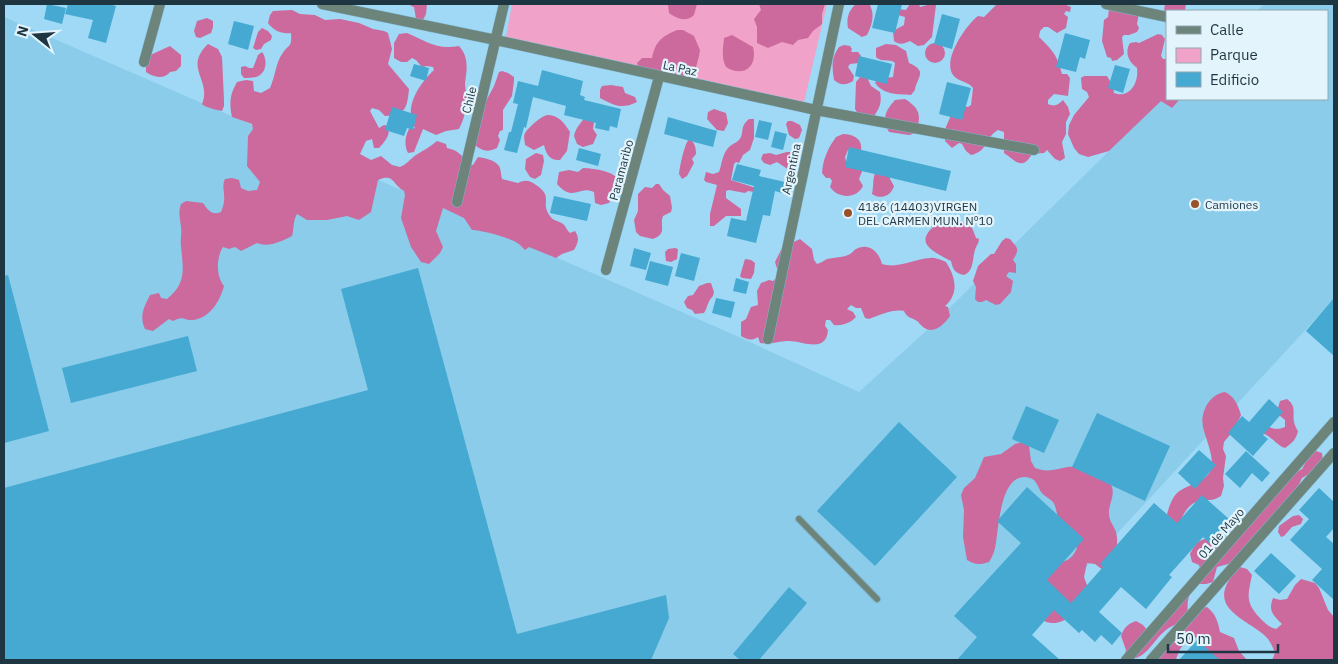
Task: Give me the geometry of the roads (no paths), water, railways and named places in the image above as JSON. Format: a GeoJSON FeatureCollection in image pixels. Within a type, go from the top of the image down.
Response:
{"type":"FeatureCollection","features":[{"type":"Feature","properties":{"kind":"street"},"geometry":{"type":"LineString","coordinates":[[144,62],[160,4]]}},
{"type":"Feature","properties":{"kind":"street","name":"La Paz"},"geometry":{"type":"LineString","coordinates":[[322,4],[816,110],[1034,150]]}},
{"type":"Feature","properties":{"kind":"street","name":"Chile"},"geometry":{"type":"LineString","coordinates":[[456,202],[504,4]]}},
{"type":"Feature","properties":{"kind":"street","name":"Argentina"},"geometry":{"type":"LineString","coordinates":[[768,339],[839,4]]}},
{"type":"Feature","properties":{"kind":"street"},"geometry":{"type":"LineString","coordinates":[[1106,4],[1166,17]]}},
{"type":"Feature","properties":{"kind":"street","name":"Paramaribo"},"geometry":{"type":"LineString","coordinates":[[606,270],[659,77]]}},
{"type":"Feature","properties":{"kind":"street","name":"01 de Mayo"},"geometry":{"type":"LineString","coordinates":[[1126,660],[1334,422]]}},
{"type":"Feature","properties":{"kind":"street"},"geometry":{"type":"LineString","coordinates":[[1151,660],[1334,453]]}},
{"type":"Feature","properties":{"kind":"lane"},"geometry":{"type":"LineString","coordinates":[[799,519],[877,599]]}},
{"type":"Feature","properties":{"kind":"place","name":"Camiones"},"geometry":{"type":"Point","coordinates":[1195,204]}},
{"type":"Feature","properties":{"kind":"place","name":"4186 (14403)VIRGEN DEL CARMEN MUN. Nº10"},"geometry":{"type":"Point","coordinates":[848,213]}}]}
